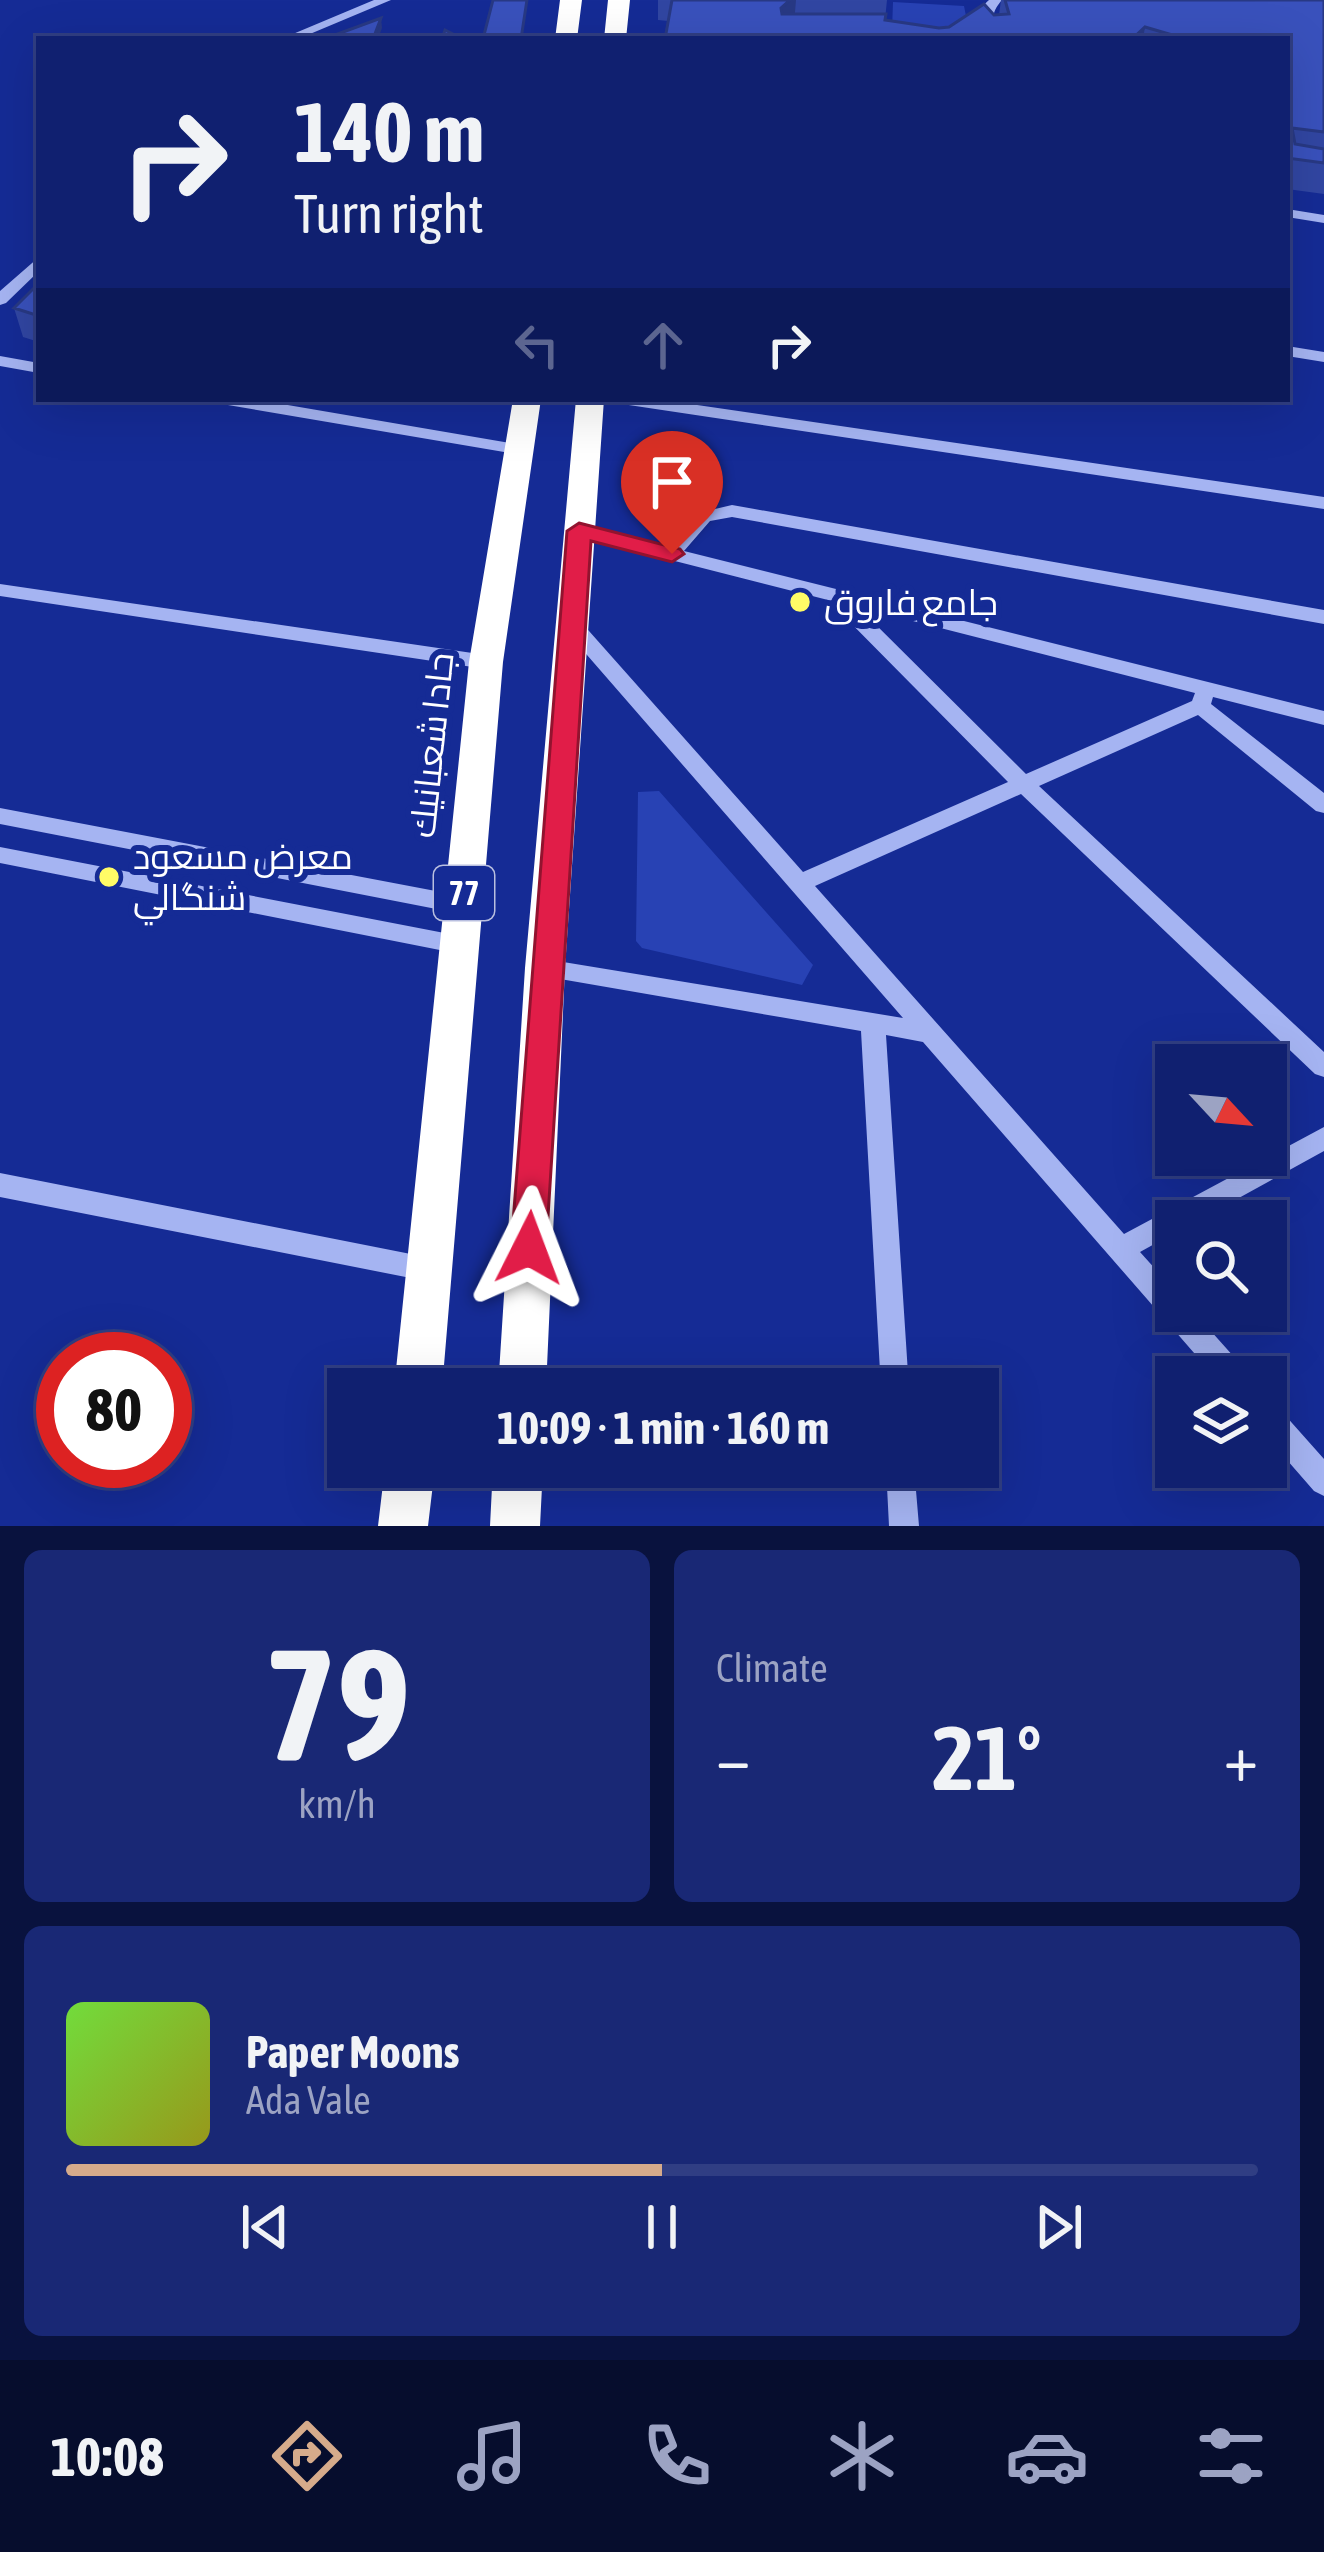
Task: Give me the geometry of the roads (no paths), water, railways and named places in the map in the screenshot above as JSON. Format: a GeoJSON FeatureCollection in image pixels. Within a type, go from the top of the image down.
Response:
{"type":"FeatureCollection","features":[{"type":"Feature","properties":{"kind":"highway"},"geometry":{"type":"LineString","coordinates":[[566,36],[571,0]]}},
{"type":"Feature","properties":{"kind":"highway"},"geometry":{"type":"LineString","coordinates":[[616,36],[619,0]]}},
{"type":"Feature","properties":{"kind":"highway","name":"جادا شعبانيك"},"geometry":{"type":"LineString","coordinates":[[420,1368],[486,662],[527,402]]}},
{"type":"Feature","properties":{"kind":"highway"},"geometry":{"type":"LineString","coordinates":[[523,1368],[545,968],[590,402]]}},
{"type":"Feature","properties":{"kind":"highway"},"geometry":{"type":"LineString","coordinates":[[403,1526],[408,1488]]}},
{"type":"Feature","properties":{"kind":"highway"},"geometry":{"type":"LineString","coordinates":[[515,1526],[517,1488]]}},
{"type":"Feature","properties":{"kind":"street"},"geometry":{"type":"LineString","coordinates":[[294,36],[385,0]]}},
{"type":"Feature","properties":{"kind":"street"},"geometry":{"type":"LineString","coordinates":[[994,36],[986,23],[988,7],[996,0]]}},
{"type":"Feature","properties":{"kind":"street"},"geometry":{"type":"LineString","coordinates":[[1290,213],[1324,219]]}},
{"type":"Feature","properties":{"kind":"street"},"geometry":{"type":"LineString","coordinates":[[0,300],[36,265]]}},
{"type":"Feature","properties":{"kind":"street"},"geometry":{"type":"LineString","coordinates":[[1290,352],[1324,357]]}},
{"type":"Feature","properties":{"kind":"street"},"geometry":{"type":"LineString","coordinates":[[0,361],[36,367]]}},
{"type":"Feature","properties":{"kind":"street"},"geometry":{"type":"LineString","coordinates":[[239,402],[522,451]]}},
{"type":"Feature","properties":{"kind":"street"},"geometry":{"type":"LineString","coordinates":[[642,402],[1324,503]]}},
{"type":"Feature","properties":{"kind":"street"},"geometry":{"type":"LineString","coordinates":[[672,554],[704,517],[732,511],[1324,617]]}},
{"type":"Feature","properties":{"kind":"street"},"geometry":{"type":"LineString","coordinates":[[579,531],[835,595],[1204,697],[1324,718]]}},
{"type":"Feature","properties":{"kind":"street"},"geometry":{"type":"LineString","coordinates":[[0,590],[486,662]]}},
{"type":"Feature","properties":{"kind":"street"},"geometry":{"type":"LineString","coordinates":[[835,595],[1023,784],[1324,1067]]}},
{"type":"Feature","properties":{"kind":"street"},"geometry":{"type":"LineString","coordinates":[[574,627],[1214,1356]]}},
{"type":"Feature","properties":{"kind":"street"},"geometry":{"type":"LineString","coordinates":[[800,884],[1204,697]]}},
{"type":"Feature","properties":{"kind":"street"},"geometry":{"type":"LineString","coordinates":[[1204,697],[1324,805]]}},
{"type":"Feature","properties":{"kind":"street"},"geometry":{"type":"LineString","coordinates":[[0,816],[462,905]]}},
{"type":"Feature","properties":{"kind":"street"},"geometry":{"type":"LineString","coordinates":[[0,855],[460,945]]}},
{"type":"Feature","properties":{"kind":"street"},"geometry":{"type":"LineString","coordinates":[[545,968],[932,1033]]}},
{"type":"Feature","properties":{"kind":"street"},"geometry":{"type":"LineString","coordinates":[[873,1023],[894,1368]]}},
{"type":"Feature","properties":{"kind":"street"},"geometry":{"type":"LineString","coordinates":[[1120,1249],[1324,1138]]}},
{"type":"Feature","properties":{"kind":"street"},"geometry":{"type":"LineString","coordinates":[[0,1185],[432,1270]]}},
{"type":"Feature","properties":{"kind":"street"},"geometry":{"type":"LineString","coordinates":[[1287,1439],[1324,1481]]}},
{"type":"Feature","properties":{"kind":"street"},"geometry":{"type":"LineString","coordinates":[[901,1488],[904,1526]]}},
{"type":"Feature","properties":{"kind":"place","name":"جامع فاروق"},"geometry":{"type":"Point","coordinates":[800,602]}},
{"type":"Feature","properties":{"kind":"place","name":"معرض مسعود شنگالي"},"geometry":{"type":"Point","coordinates":[109,877]}}]}
